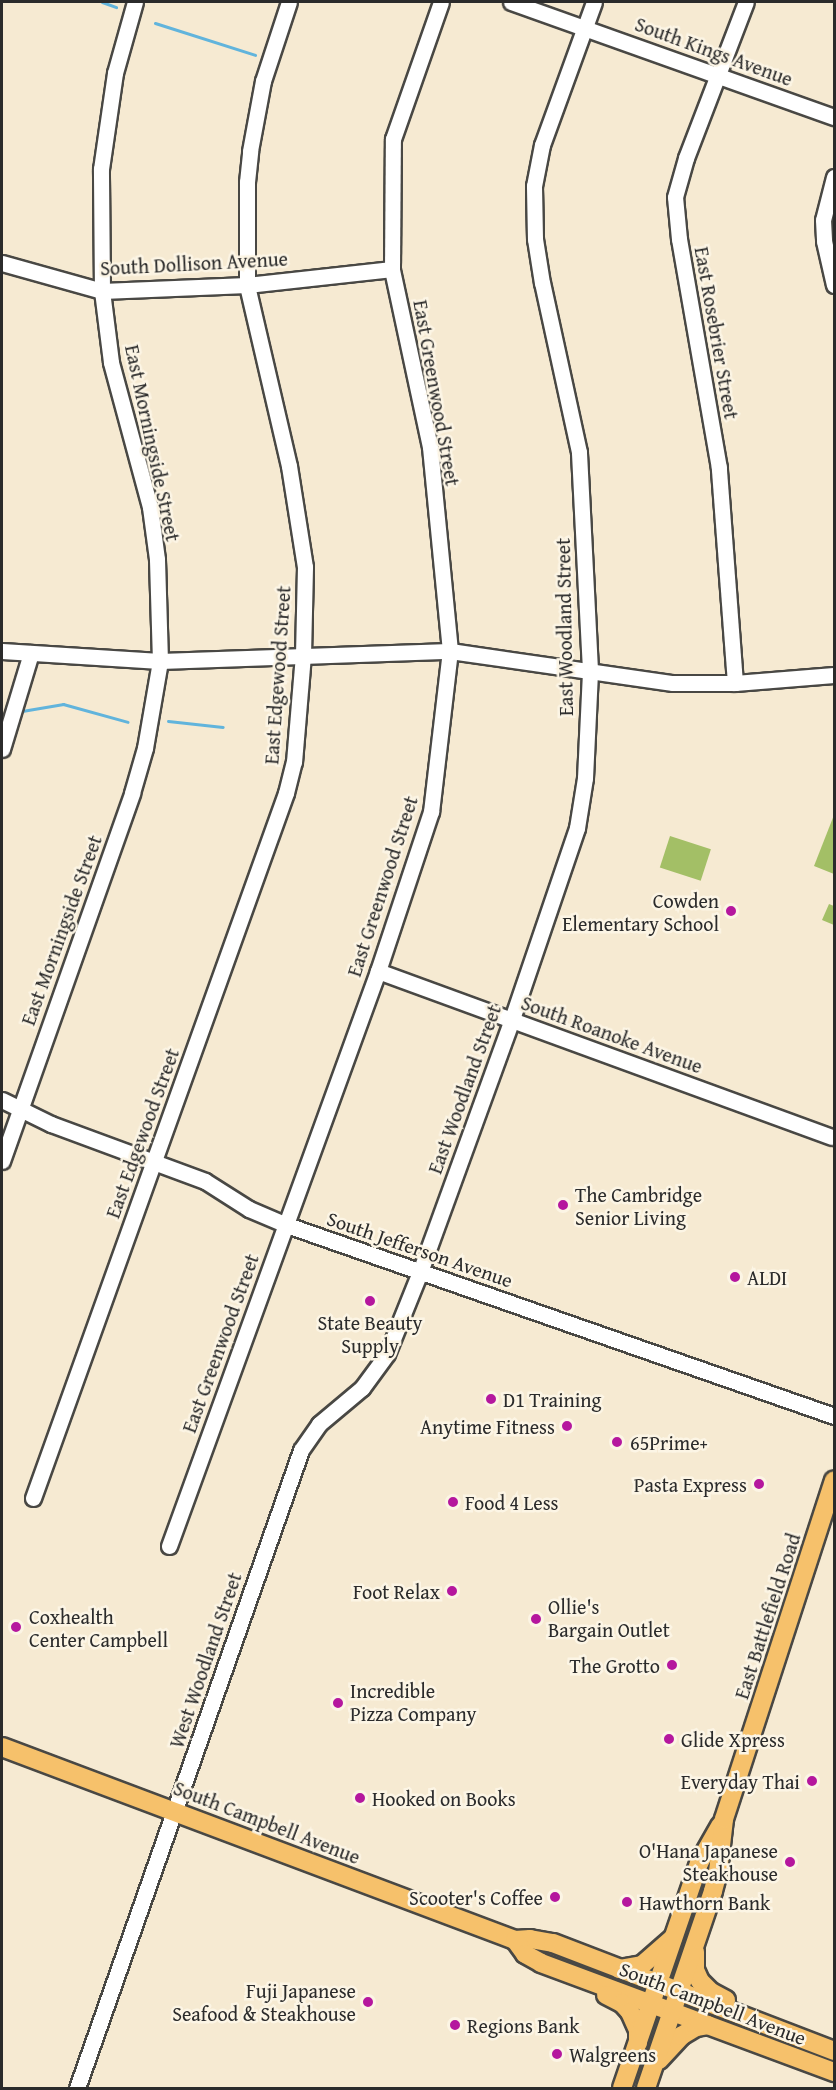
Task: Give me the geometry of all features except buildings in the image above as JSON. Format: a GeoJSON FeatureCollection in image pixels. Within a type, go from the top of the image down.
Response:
{"type":"FeatureCollection","features":[{"type":"Feature","properties":{"kind":"main road","name":"East Battlefield Road"},"geometry":{"type":"LineString","coordinates":[[724,1819],[834,1480]]}},
{"type":"Feature","properties":{"kind":"main road","name":"South Campbell Avenue"},"geometry":{"type":"LineString","coordinates":[[2,1747],[515,1940],[530,1939],[553,1943],[834,2051]]}},
{"type":"Feature","properties":{"kind":"main road"},"geometry":{"type":"LineString","coordinates":[[622,2088],[699,1863],[724,1819]]}},
{"type":"Feature","properties":{"kind":"main road"},"geometry":{"type":"LineString","coordinates":[[646,2088],[680,1992],[718,1872],[724,1819]]}},
{"type":"Feature","properties":{"kind":"main road"},"geometry":{"type":"LineString","coordinates":[[619,1969],[642,1965],[675,1937]]}},
{"type":"Feature","properties":{"kind":"main road","name":"South Campbell Avenue"},"geometry":{"type":"LineString","coordinates":[[515,1940],[525,1954],[552,1967],[834,2072]]}},
{"type":"Feature","properties":{"kind":"main road"},"geometry":{"type":"LineString","coordinates":[[695,1945],[695,1970],[706,1988],[718,1996],[773,2019],[802,2038]]}},
{"type":"Feature","properties":{"kind":"main road"},"geometry":{"type":"LineString","coordinates":[[552,1967],[571,1980],[622,2003],[635,2023],[638,2043]]}},
{"type":"Feature","properties":{"kind":"main road"},"geometry":{"type":"LineString","coordinates":[[654,2066],[681,2036],[696,2027],[708,2025]]}},
{"type":"Feature","properties":{"kind":"street","name":"East Morningside Street"},"geometry":{"type":"LineString","coordinates":[[2,1161],[132,793],[145,748],[160,661],[157,559],[150,507],[111,362],[102,291],[101,169],[115,73],[135,2]]}},
{"type":"Feature","properties":{"kind":"street","name":"East Edgewood Street"},"geometry":{"type":"LineString","coordinates":[[33,1498],[286,793],[294,762],[303,655],[305,567],[289,466],[247,285],[247,182],[250,151],[264,81],[289,2]]}},
{"type":"Feature","properties":{"kind":"street","name":"East Greenwood Street"},"geometry":{"type":"LineString","coordinates":[[169,1546],[284,1224],[378,971],[431,812],[450,651],[430,447],[392,269],[393,139],[441,2]]}},
{"type":"Feature","properties":{"kind":"street","name":"South Kings Avenue"},"geometry":{"type":"LineString","coordinates":[[510,2],[719,74],[834,117]]}},
{"type":"Feature","properties":{"kind":"street","name":"East Woodland Street"},"geometry":{"type":"LineString","coordinates":[[301,1450],[320,1424],[362,1388],[387,1354],[420,1272],[512,1019],[577,828],[585,778],[590,670],[579,452],[542,283],[535,239],[534,186],[542,145],[594,2]]}},
{"type":"Feature","properties":{"kind":"street","name":"East Rosebrier Street"},"geometry":{"type":"LineString","coordinates":[[735,683],[719,468],[679,239],[675,197],[686,158],[746,2]]}},
{"type":"Feature","properties":{"kind":"street"},"geometry":{"type":"LineString","coordinates":[[834,177],[823,220],[824,241],[834,285]]}},
{"type":"Feature","properties":{"kind":"street","name":"South Dollison Avenue"},"geometry":{"type":"LineString","coordinates":[[2,263],[102,291],[247,285],[392,269]]}},
{"type":"Feature","properties":{"kind":"street"},"geometry":{"type":"LineString","coordinates":[[2,651],[160,661],[450,651],[673,684],[735,683],[834,675]]}},
{"type":"Feature","properties":{"kind":"street"},"geometry":{"type":"LineString","coordinates":[[2,749],[31,653]]}},
{"type":"Feature","properties":{"kind":"street","name":"South Roanoke Avenue"},"geometry":{"type":"LineString","coordinates":[[378,971],[832,1137]]}},
{"type":"Feature","properties":{"kind":"street","name":"South Jefferson Avenue"},"geometry":{"type":"LineString","coordinates":[[2,1100],[20,1110],[205,1181],[249,1209],[284,1224],[834,1416]]}},
{"type":"Feature","properties":{"kind":"street","name":"West Woodland Street"},"geometry":{"type":"LineString","coordinates":[[81,2087],[301,1450]]}},
{"type":"Feature","properties":{"kind":"green space"},"geometry":{"type":"Polygon","coordinates":[[[834,815],[834,874],[814,866],[834,815]]]}},
{"type":"Feature","properties":{"kind":"green space"},"geometry":{"type":"Polygon","coordinates":[[[670,836],[711,849],[701,881],[660,867],[670,836]]]}},
{"type":"Feature","properties":{"kind":"green space"},"geometry":{"type":"Polygon","coordinates":[[[829,904],[834,906],[834,925],[822,920],[829,904]]]}},
{"type":"Feature","properties":{"kind":"waterway"},"geometry":{"type":"LineString","coordinates":[[102,2],[116,7]]}},
{"type":"Feature","properties":{"kind":"waterway"},"geometry":{"type":"LineString","coordinates":[[155,23],[255,55]]}},
{"type":"Feature","properties":{"kind":"waterway"},"geometry":{"type":"LineString","coordinates":[[22,711],[63,704],[128,722]]}},
{"type":"Feature","properties":{"kind":"waterway"},"geometry":{"type":"LineString","coordinates":[[168,721],[223,727]]}},
{"type":"Feature","properties":{"kind":"place","name":"Cowden Elementary School"},"geometry":{"type":"Point","coordinates":[731,911]}},
{"type":"Feature","properties":{"kind":"place","name":"The Cambridge Senior Living"},"geometry":{"type":"Point","coordinates":[563,1205]}},
{"type":"Feature","properties":{"kind":"place","name":"ALDI"},"geometry":{"type":"Point","coordinates":[735,1277]}},
{"type":"Feature","properties":{"kind":"place","name":"State Beauty Supply"},"geometry":{"type":"Point","coordinates":[370,1301]}},
{"type":"Feature","properties":{"kind":"place","name":"D1 Training"},"geometry":{"type":"Point","coordinates":[491,1399]}},
{"type":"Feature","properties":{"kind":"place","name":"Anytime Fitness"},"geometry":{"type":"Point","coordinates":[567,1426]}},
{"type":"Feature","properties":{"kind":"place","name":"65Prime+"},"geometry":{"type":"Point","coordinates":[617,1442]}},
{"type":"Feature","properties":{"kind":"place","name":"Pasta Express"},"geometry":{"type":"Point","coordinates":[759,1484]}},
{"type":"Feature","properties":{"kind":"place","name":"Food 4 Less"},"geometry":{"type":"Point","coordinates":[453,1502]}},
{"type":"Feature","properties":{"kind":"place","name":"Foot Relax"},"geometry":{"type":"Point","coordinates":[452,1591]}},
{"type":"Feature","properties":{"kind":"place","name":"Ollie's Bargain Outlet"},"geometry":{"type":"Point","coordinates":[536,1619]}},
{"type":"Feature","properties":{"kind":"place","name":"Coxhealth Center Campbell"},"geometry":{"type":"Point","coordinates":[16,1627]}},
{"type":"Feature","properties":{"kind":"place","name":"The Grotto"},"geometry":{"type":"Point","coordinates":[672,1665]}},
{"type":"Feature","properties":{"kind":"place","name":"Incredible Pizza Company"},"geometry":{"type":"Point","coordinates":[338,1703]}},
{"type":"Feature","properties":{"kind":"place","name":"Glide Xpress"},"geometry":{"type":"Point","coordinates":[669,1739]}},
{"type":"Feature","properties":{"kind":"place","name":"Everyday Thai"},"geometry":{"type":"Point","coordinates":[812,1781]}},
{"type":"Feature","properties":{"kind":"place","name":"Hooked on Books"},"geometry":{"type":"Point","coordinates":[360,1798]}},
{"type":"Feature","properties":{"kind":"place","name":"O'Hana Japanese Steakhouse"},"geometry":{"type":"Point","coordinates":[790,1862]}},
{"type":"Feature","properties":{"kind":"place","name":"Scooter's Coffee"},"geometry":{"type":"Point","coordinates":[555,1897]}},
{"type":"Feature","properties":{"kind":"place","name":"Hawthorn Bank"},"geometry":{"type":"Point","coordinates":[627,1902]}},
{"type":"Feature","properties":{"kind":"place","name":"Fuji Japanese Seafood & Steakhouse"},"geometry":{"type":"Point","coordinates":[368,2002]}},
{"type":"Feature","properties":{"kind":"place","name":"Regions Bank"},"geometry":{"type":"Point","coordinates":[455,2025]}},
{"type":"Feature","properties":{"kind":"place","name":"Walgreens"},"geometry":{"type":"Point","coordinates":[557,2054]}}]}
